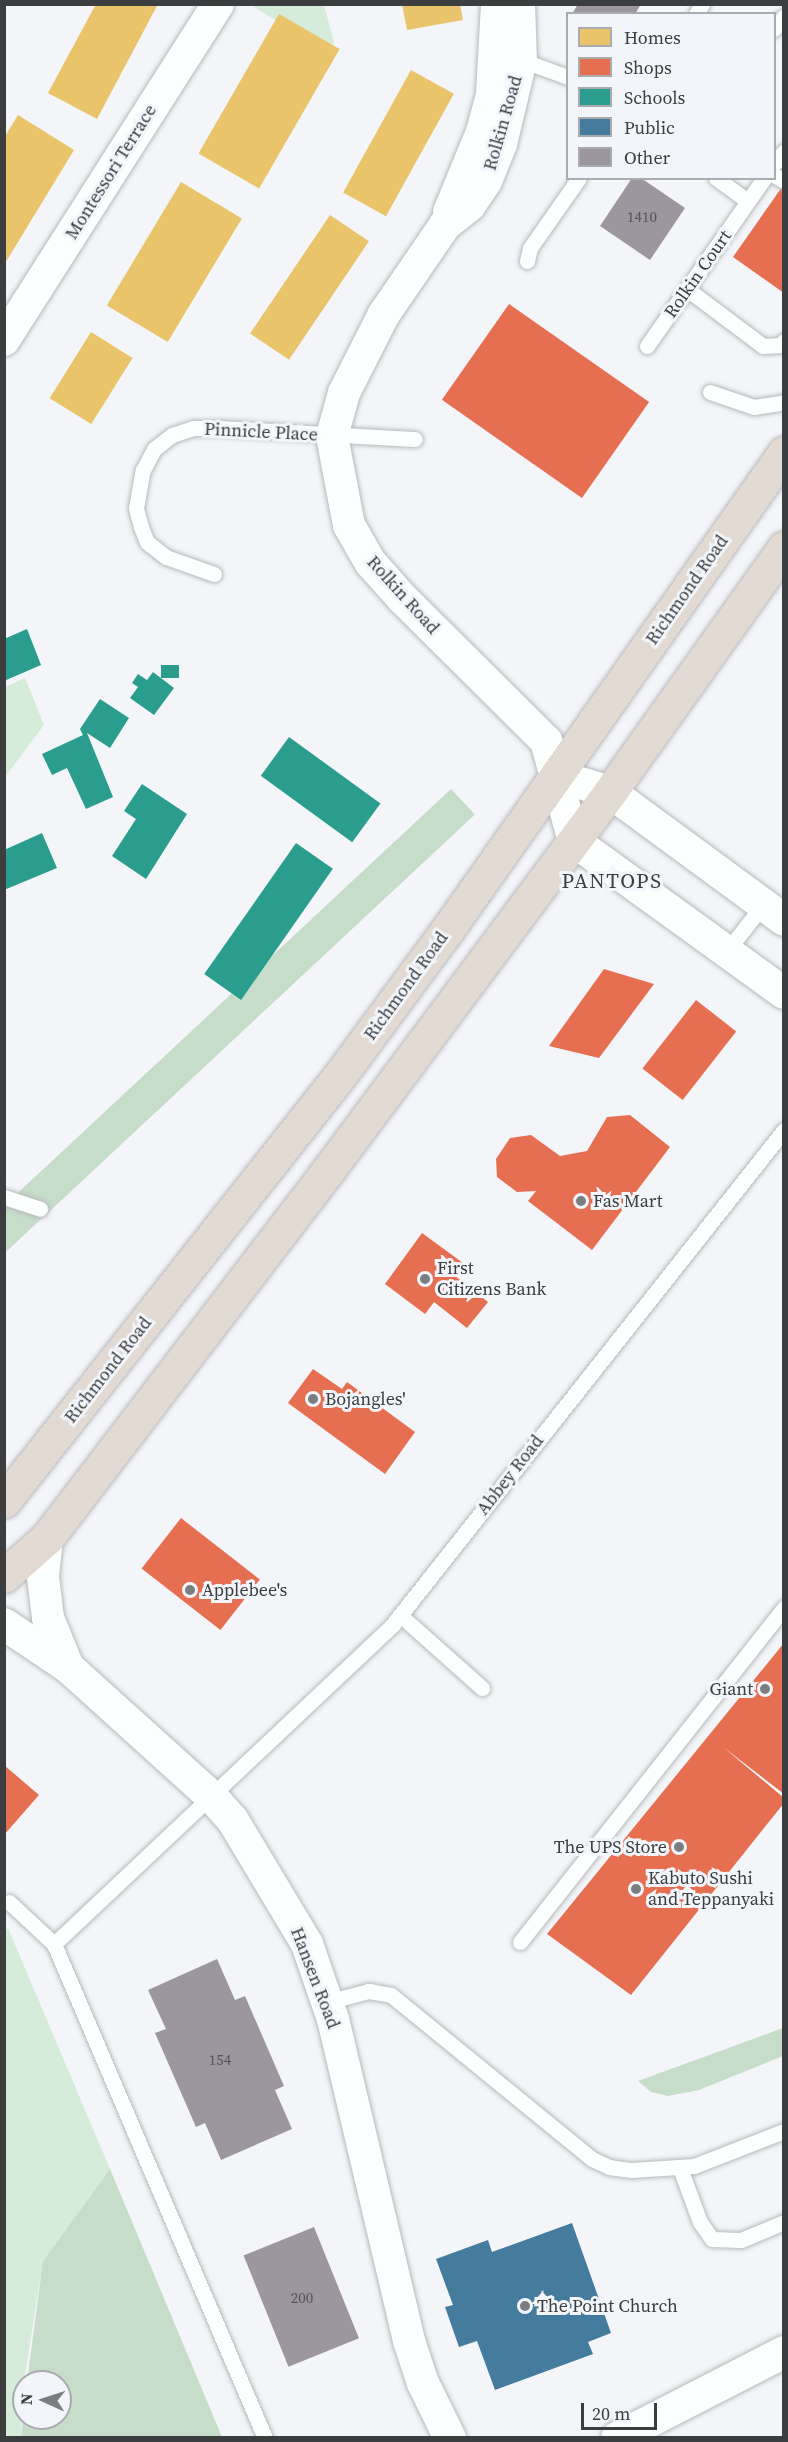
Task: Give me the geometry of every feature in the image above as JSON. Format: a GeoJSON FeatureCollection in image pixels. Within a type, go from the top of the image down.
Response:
{"type":"FeatureCollection","features":[{"type":"Feature","properties":{"kind":"highway","name":"Richmond Road"},"geometry":{"type":"LineString","coordinates":[[4,1502],[341,1074],[556,776],[783,453]]}},
{"type":"Feature","properties":{"kind":"highway"},"geometry":{"type":"LineString","coordinates":[[4,1576],[47,1538],[574,841],[783,548]]}},
{"type":"Feature","properties":{"kind":"street","name":"Montessori Terrace"},"geometry":{"type":"LineString","coordinates":[[4,340],[218,4]]}},
{"type":"Feature","properties":{"kind":"street","name":"Rolkin Road"},"geometry":{"type":"LineString","coordinates":[[497,4],[492,94],[482,132],[445,225],[384,314],[344,393],[332,436],[349,525],[370,562],[546,741],[574,841]]}},
{"type":"Feature","properties":{"kind":"street","name":"Rolkin Road"},"geometry":{"type":"LineString","coordinates":[[445,225],[469,206],[486,181],[507,125],[521,60],[519,4]]}},
{"type":"Feature","properties":{"kind":"street"},"geometry":{"type":"LineString","coordinates":[[556,776],[609,792],[773,913]]}},
{"type":"Feature","properties":{"kind":"street"},"geometry":{"type":"LineString","coordinates":[[574,841],[783,993]]}},
{"type":"Feature","properties":{"kind":"street"},"geometry":{"type":"LineString","coordinates":[[47,1538],[43,1577],[48,1618],[68,1667]]}},
{"type":"Feature","properties":{"kind":"street","name":"Hansen Road"},"geometry":{"type":"LineString","coordinates":[[4,1624],[68,1667],[212,1796],[232,1819],[272,1881],[307,1944],[327,2002],[409,2341],[423,2383],[450,2438]]}},
{"type":"Feature","properties":{"kind":"street"},"geometry":{"type":"LineString","coordinates":[[617,2438],[783,2352]]}},
{"type":"Feature","properties":{"kind":"lane"},"geometry":{"type":"LineString","coordinates":[[521,60],[566,77]]}},
{"type":"Feature","properties":{"kind":"lane"},"geometry":{"type":"LineString","coordinates":[[527,261],[530,248],[578,180]]}},
{"type":"Feature","properties":{"kind":"lane"},"geometry":{"type":"LineString","coordinates":[[719,180],[748,201]]}},
{"type":"Feature","properties":{"kind":"lane","name":"Rolkin Court"},"geometry":{"type":"LineString","coordinates":[[646,346],[763,180]]}},
{"type":"Feature","properties":{"kind":"lane"},"geometry":{"type":"LineString","coordinates":[[687,289],[763,346],[782,343]]}},
{"type":"Feature","properties":{"kind":"lane"},"geometry":{"type":"LineString","coordinates":[[710,392],[754,407],[783,402]]}},
{"type":"Feature","properties":{"kind":"lane","name":"Pinnicle Place"},"geometry":{"type":"LineString","coordinates":[[214,574],[166,557],[147,542],[136,508],[143,470],[154,449],[172,435],[193,428],[415,439]]}},
{"type":"Feature","properties":{"kind":"lane"},"geometry":{"type":"LineString","coordinates":[[726,952],[773,913]]}},
{"type":"Feature","properties":{"kind":"lane","name":"Abbey Road"},"geometry":{"type":"LineString","coordinates":[[54,1944],[348,1669],[400,1615],[783,1130]]}},
{"type":"Feature","properties":{"kind":"lane"},"geometry":{"type":"LineString","coordinates":[[4,1197],[40,1209]]}},
{"type":"Feature","properties":{"kind":"lane"},"geometry":{"type":"LineString","coordinates":[[520,1942],[783,1608]]}},
{"type":"Feature","properties":{"kind":"lane"},"geometry":{"type":"LineString","coordinates":[[400,1615],[482,1688]]}},
{"type":"Feature","properties":{"kind":"lane"},"geometry":{"type":"LineString","coordinates":[[9,1902],[54,1944],[265,2438]]}},
{"type":"Feature","properties":{"kind":"lane"},"geometry":{"type":"LineString","coordinates":[[327,2002],[369,1991],[391,1995],[592,2159],[616,2169],[680,2168],[712,2161],[783,2131]]}},
{"type":"Feature","properties":{"kind":"lane"},"geometry":{"type":"LineString","coordinates":[[680,2168],[700,2222],[712,2239],[741,2240],[783,2222]]}},
{"type":"Feature","properties":{"kind":"green space"},"geometry":{"type":"Polygon","coordinates":[[[257,4],[324,5],[334,42],[328,52],[254,7],[257,4]]]}},
{"type":"Feature","properties":{"kind":"green space"},"geometry":{"type":"Polygon","coordinates":[[[25,678],[44,725],[5,777],[5,687],[25,678]]]}},
{"type":"Feature","properties":{"kind":"green space"},"geometry":{"type":"Polygon","coordinates":[[[451,789],[475,815],[4,1254],[4,1206],[451,789]]]}},
{"type":"Feature","properties":{"kind":"green space"},"geometry":{"type":"Polygon","coordinates":[[[8,1928],[110,2169],[43,2261],[26,2370],[12,2370],[12,2430],[21,2430],[21,2437],[5,2438],[4,1931],[8,1928]]]}},
{"type":"Feature","properties":{"kind":"green space"},"geometry":{"type":"Polygon","coordinates":[[[783,2028],[783,2056],[699,2090],[668,2096],[651,2092],[638,2081],[783,2028]]]}},
{"type":"Feature","properties":{"kind":"green space"},"geometry":{"type":"Polygon","coordinates":[[[110,2169],[222,2437],[21,2437],[22,2430],[72,2430],[72,2370],[29,2370],[43,2261],[110,2169]]]}},
{"type":"Feature","properties":{"kind":"building: Homes"},"geometry":{"type":"Polygon","coordinates":[[[96,4],[158,4],[97,119],[48,93],[96,4]]]}},
{"type":"Feature","properties":{"kind":"building: Homes"},"geometry":{"type":"Polygon","coordinates":[[[402,4],[460,4],[463,20],[407,30],[402,4]]]}},
{"type":"Feature","properties":{"kind":"building: Homes"},"geometry":{"type":"Polygon","coordinates":[[[279,14],[340,49],[259,188],[198,153],[279,14]]]}},
{"type":"Feature","properties":{"kind":"building: Homes"},"geometry":{"type":"Polygon","coordinates":[[[411,70],[454,94],[386,216],[343,192],[411,70]]]}},
{"type":"Feature","properties":{"kind":"building: Homes"},"geometry":{"type":"Polygon","coordinates":[[[18,115],[74,150],[4,265],[4,138],[18,115]]]}},
{"type":"Feature","properties":{"kind":"building: Homes"},"geometry":{"type":"Polygon","coordinates":[[[181,182],[242,219],[168,342],[107,305],[181,182]]]}},
{"type":"Feature","properties":{"kind":"building: Homes"},"geometry":{"type":"Polygon","coordinates":[[[330,215],[369,241],[289,360],[250,334],[330,215]]]}},
{"type":"Feature","properties":{"kind":"building: Homes"},"geometry":{"type":"Polygon","coordinates":[[[91,332],[133,358],[91,424],[50,398],[91,332]]]}},
{"type":"Feature","properties":{"kind":"building: Shops"},"geometry":{"type":"Polygon","coordinates":[[[782,187],[784,189],[784,293],[733,257],[782,187]]]}},
{"type":"Feature","properties":{"kind":"building: Shops"},"geometry":{"type":"Polygon","coordinates":[[[509,304],[649,402],[582,498],[442,400],[509,304]]]}},
{"type":"Feature","properties":{"kind":"building: Shops"},"geometry":{"type":"Polygon","coordinates":[[[604,969],[654,984],[599,1058],[549,1046],[604,969]]]}},
{"type":"Feature","properties":{"kind":"building: Shops"},"geometry":{"type":"Polygon","coordinates":[[[696,1000],[736,1031],[683,1100],[642,1069],[696,1000]]]}},
{"type":"Feature","properties":{"kind":"building: Shops"},"geometry":{"type":"Polygon","coordinates":[[[630,1115],[670,1147],[592,1250],[528,1201],[536,1191],[517,1192],[497,1177],[496,1159],[510,1138],[531,1135],[560,1156],[587,1151],[607,1117],[630,1115]]]}},
{"type":"Feature","properties":{"kind":"building: Shops"},"geometry":{"type":"Polygon","coordinates":[[[422,1233],[463,1263],[455,1276],[488,1302],[467,1328],[434,1302],[425,1314],[385,1284],[422,1233]]]}},
{"type":"Feature","properties":{"kind":"building: Shops"},"geometry":{"type":"Polygon","coordinates":[[[313,1369],[342,1389],[347,1382],[415,1432],[385,1474],[288,1403],[313,1369]]]}},
{"type":"Feature","properties":{"kind":"building: Shops"},"geometry":{"type":"Polygon","coordinates":[[[181,1518],[260,1580],[220,1630],[142,1568],[181,1518]]]}},
{"type":"Feature","properties":{"kind":"building: Shops"},"geometry":{"type":"Polygon","coordinates":[[[784,1643],[784,1794],[723,1747],[784,1798],[784,1803],[631,1995],[547,1934],[784,1643]]]}},
{"type":"Feature","properties":{"kind":"building: Shops"},"geometry":{"type":"Polygon","coordinates":[[[4,1765],[39,1795],[4,1835],[4,1765]]]}},
{"type":"Feature","properties":{"kind":"building: Schools"},"geometry":{"type":"Polygon","coordinates":[[[27,629],[41,665],[4,681],[4,639],[27,629]]]}},
{"type":"Feature","properties":{"kind":"building: Schools"},"geometry":{"type":"Polygon","coordinates":[[[161,665],[179,665],[179,678],[161,678],[161,665]]]}},
{"type":"Feature","properties":{"kind":"building: Schools"},"geometry":{"type":"Polygon","coordinates":[[[153,672],[174,688],[154,715],[130,698],[138,687],[132,683],[138,674],[147,680],[153,672]]]}},
{"type":"Feature","properties":{"kind":"building: Schools"},"geometry":{"type":"Polygon","coordinates":[[[100,699],[129,718],[110,748],[87,733],[113,797],[86,809],[67,768],[52,775],[42,754],[83,735],[80,729],[100,699]]]}},
{"type":"Feature","properties":{"kind":"building: Schools"},"geometry":{"type":"Polygon","coordinates":[[[289,737],[380,803],[352,842],[261,776],[289,737]]]}},
{"type":"Feature","properties":{"kind":"building: Schools"},"geometry":{"type":"Polygon","coordinates":[[[142,784],[187,814],[146,879],[112,856],[136,819],[124,811],[142,784]]]}},
{"type":"Feature","properties":{"kind":"building: Schools"},"geometry":{"type":"Polygon","coordinates":[[[42,833],[57,868],[4,890],[4,850],[42,833]]]}},
{"type":"Feature","properties":{"kind":"building: Schools"},"geometry":{"type":"Polygon","coordinates":[[[296,843],[333,869],[241,1000],[204,974],[296,843]]]}},
{"type":"Feature","properties":{"kind":"building: Public","name":"The Point Church"},"geometry":{"type":"Polygon","coordinates":[[[572,2223],[611,2333],[588,2342],[593,2354],[495,2390],[477,2341],[459,2347],[445,2307],[453,2305],[436,2259],[488,2240],[492,2252],[572,2223]]]}},
{"type":"Feature","properties":{"kind":"building: Other"},"geometry":{"type":"Polygon","coordinates":[[[578,4],[641,4],[636,12],[573,12],[578,4]]]}},
{"type":"Feature","properties":{"kind":"building: Other"},"geometry":{"type":"Polygon","coordinates":[[[631,180],[644,180],[685,208],[650,260],[600,226],[631,180]]]}},
{"type":"Feature","properties":{"kind":"building: Other"},"geometry":{"type":"Polygon","coordinates":[[[217,1959],[235,2000],[245,1996],[284,2086],[275,2090],[292,2129],[221,2160],[205,2123],[196,2127],[155,2033],[166,2029],[148,1990],[217,1959]]]}},
{"type":"Feature","properties":{"kind":"building: Other"},"geometry":{"type":"Polygon","coordinates":[[[314,2227],[359,2338],[288,2367],[244,2255],[314,2227]]]}},
{"type":"Feature","properties":{"kind":"place","name":"Fas Mart"},"geometry":{"type":"Point","coordinates":[581,1201]}},
{"type":"Feature","properties":{"kind":"place","name":"First Citizens Bank"},"geometry":{"type":"Point","coordinates":[425,1279]}},
{"type":"Feature","properties":{"kind":"place","name":"Bojangles'"},"geometry":{"type":"Point","coordinates":[313,1399]}},
{"type":"Feature","properties":{"kind":"place","name":"Applebee's"},"geometry":{"type":"Point","coordinates":[190,1590]}},
{"type":"Feature","properties":{"kind":"place","name":"Giant"},"geometry":{"type":"Point","coordinates":[765,1689]}},
{"type":"Feature","properties":{"kind":"place","name":"The UPS Store"},"geometry":{"type":"Point","coordinates":[679,1847]}},
{"type":"Feature","properties":{"kind":"place","name":"Kabuto Sushi and Teppanyaki"},"geometry":{"type":"Point","coordinates":[636,1889]}},
{"type":"Feature","properties":{"kind":"place","name":"The Point Church"},"geometry":{"type":"Point","coordinates":[525,2306]}},
{"type":"Feature","properties":{"kind":"district","name":"PANTOPS"},"geometry":{"type":"Point","coordinates":[612,881]}}]}
